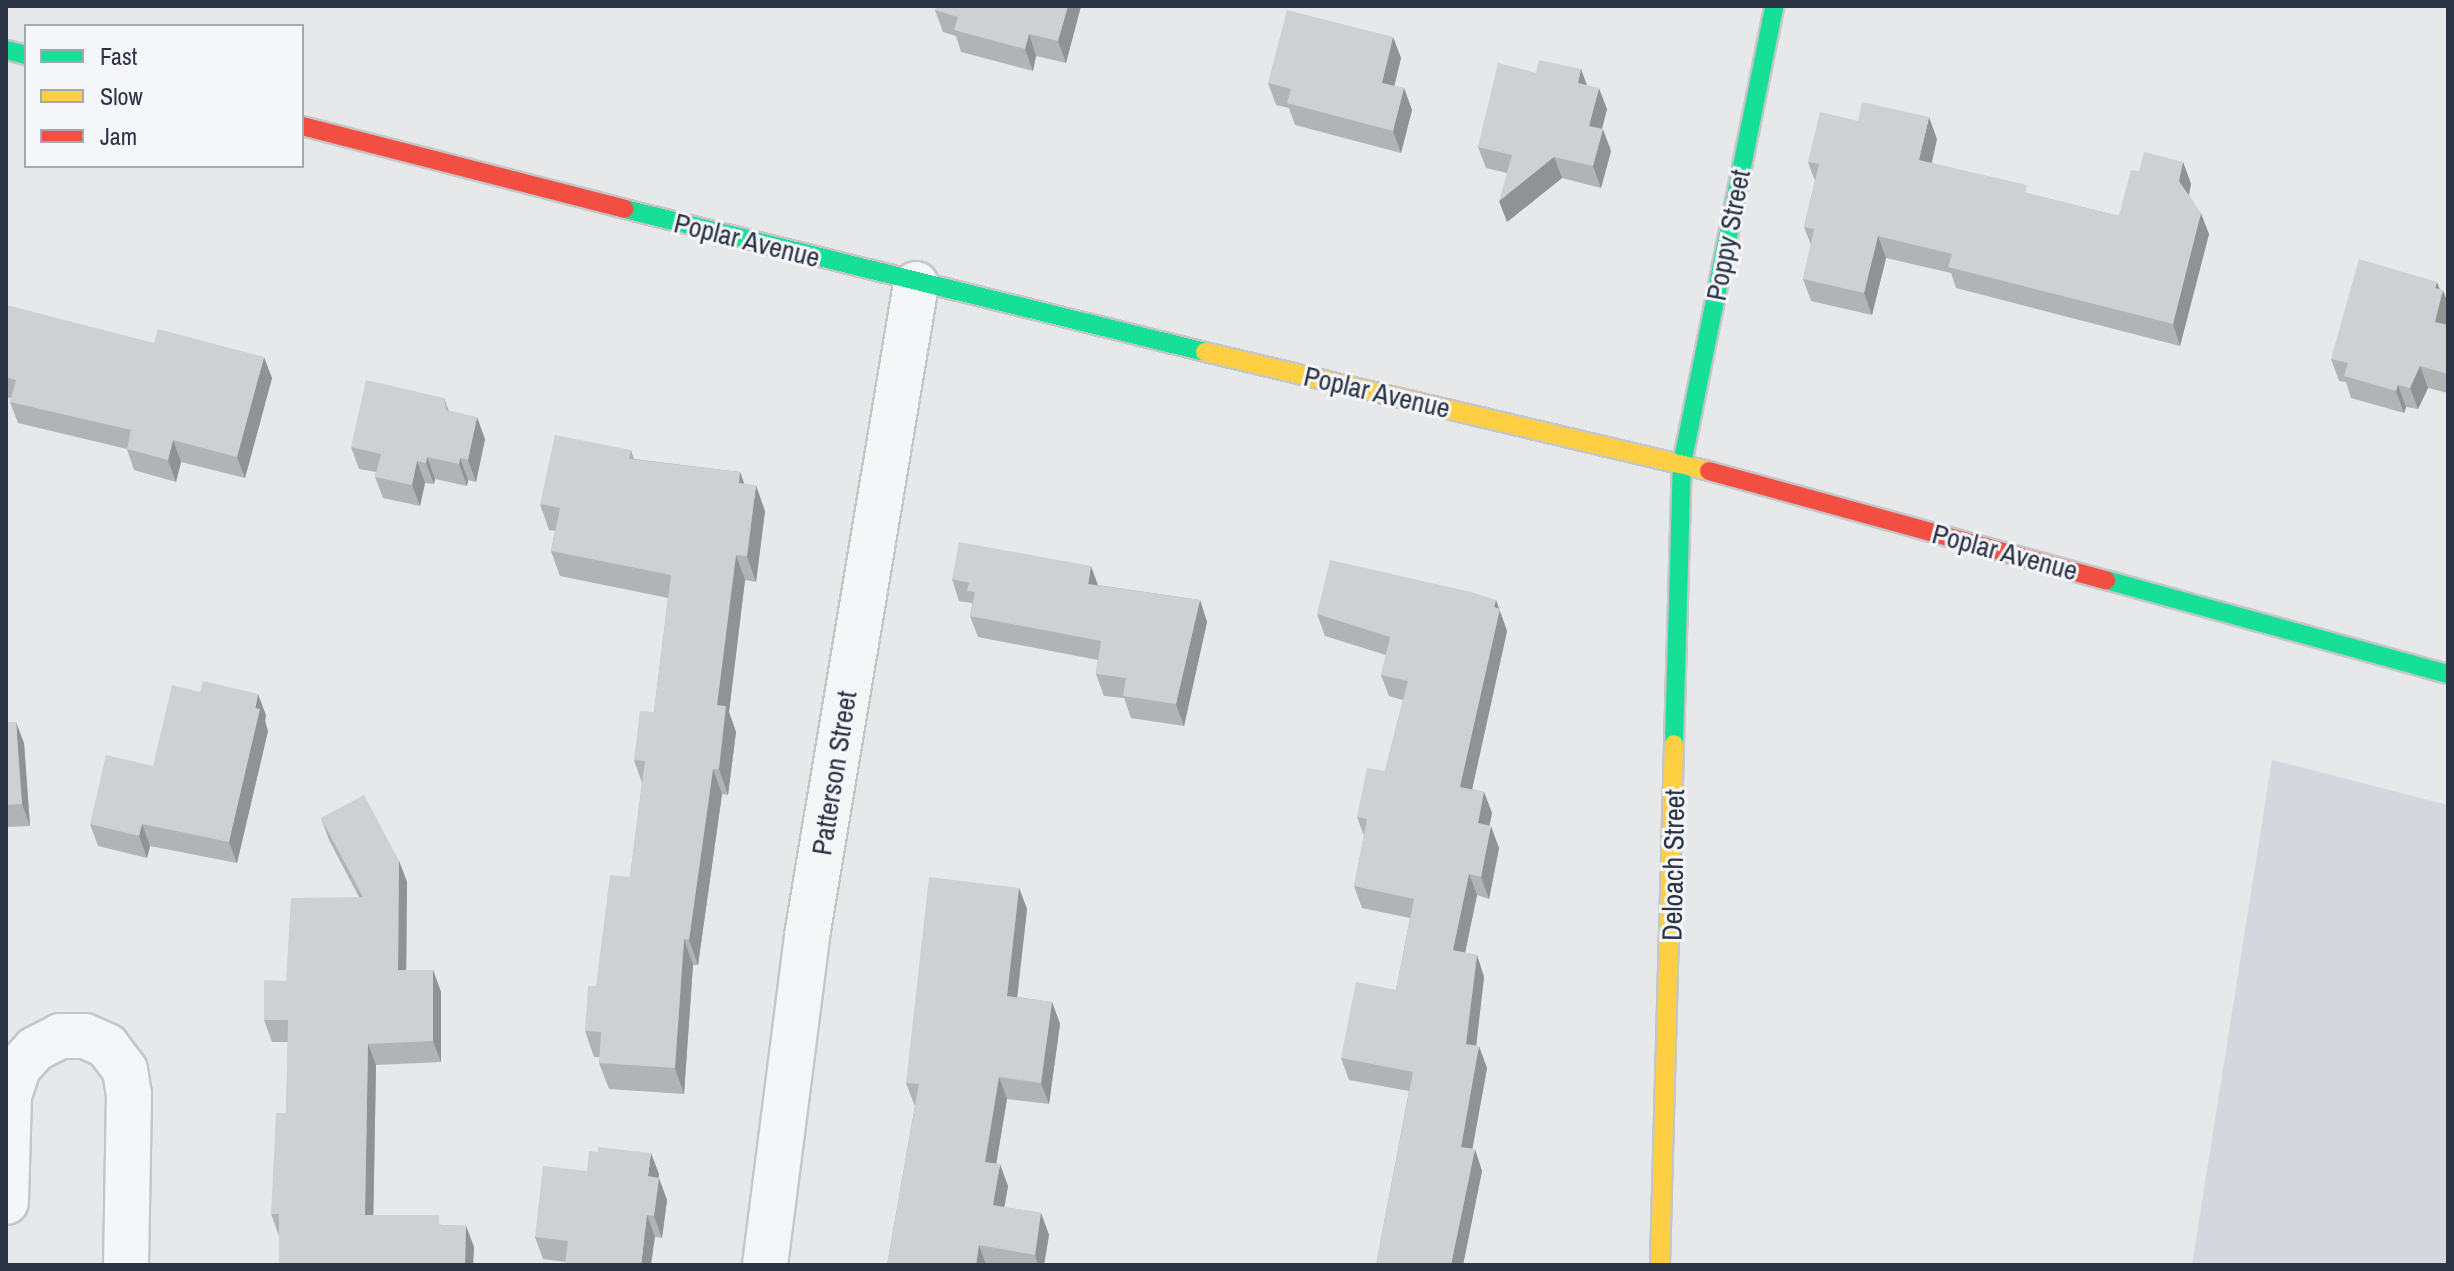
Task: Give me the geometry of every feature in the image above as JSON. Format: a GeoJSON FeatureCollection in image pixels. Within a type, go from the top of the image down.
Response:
{"type":"FeatureCollection","features":[{"type":"Feature","properties":{"kind":"main road","name":"Poppy Street"},"geometry":{"type":"LineString","coordinates":[[1682,464],[1774,6]]}},
{"type":"Feature","properties":{"kind":"main road","name":"Poplar Avenue"},"geometry":{"type":"LineString","coordinates":[[304,127],[916,284],[1682,464],[2448,674]]}},
{"type":"Feature","properties":{"kind":"main road","name":"Deloach Street"},"geometry":{"type":"LineString","coordinates":[[1660,1265],[1682,464]]}},
{"type":"Feature","properties":{"kind":"street","name":"Patterson Street"},"geometry":{"type":"LineString","coordinates":[[765,1265],[807,936],[916,284]]}},
{"type":"Feature","properties":{"kind":"street"},"geometry":{"type":"LineString","coordinates":[[6,1202],[9,1096],[18,1068],[35,1049],[60,1036],[85,1036],[107,1046],[125,1070],[129,1094],[126,1265]]}},
{"type":"Feature","properties":{"kind":"shaded area"},"geometry":{"type":"Polygon","coordinates":[[[2272,760],[2448,805],[2448,1265],[2192,1265],[2272,760]]]}},
{"type":"Feature","properties":{"kind":"building"},"geometry":{"type":"Polygon","coordinates":[[[936,6],[1068,6],[1058,41],[1029,34],[1025,49],[954,30],[958,17],[935,10],[936,6]]]}},
{"type":"Feature","properties":{"kind":"building"},"geometry":{"type":"Polygon","coordinates":[[[1287,10],[1393,37],[1382,83],[1404,88],[1393,131],[1287,103],[1291,89],[1268,83],[1287,10]]]}},
{"type":"Feature","properties":{"kind":"building"},"geometry":{"type":"Polygon","coordinates":[[[1539,60],[1581,69],[1578,83],[1599,88],[1589,126],[1603,129],[1593,166],[1554,157],[1499,201],[1512,155],[1478,147],[1498,63],[1536,73],[1539,60]]]}},
{"type":"Feature","properties":{"kind":"building"},"geometry":{"type":"Polygon","coordinates":[[[1862,102],[1929,117],[1919,160],[2027,185],[2025,193],[2119,216],[2131,170],[2139,171],[2144,152],[2183,162],[2179,181],[2201,213],[2173,324],[1948,267],[1952,254],[1878,236],[1864,293],[1803,279],[1814,229],[1804,227],[1819,164],[1808,162],[1820,112],[1858,121],[1862,102]]]}},
{"type":"Feature","properties":{"kind":"building"},"geometry":{"type":"Polygon","coordinates":[[[2359,259],[2437,282],[2435,288],[2443,290],[2435,322],[2448,325],[2448,374],[2420,366],[2410,388],[2398,385],[2396,391],[2344,376],[2348,363],[2331,359],[2359,259]]]}},
{"type":"Feature","properties":{"kind":"building"},"geometry":{"type":"Polygon","coordinates":[[[6,305],[154,343],[158,329],[264,357],[237,457],[173,440],[168,460],[127,449],[131,430],[10,402],[16,380],[6,377],[6,305]]]}},
{"type":"Feature","properties":{"kind":"building"},"geometry":{"type":"Polygon","coordinates":[[[366,380],[444,398],[446,410],[477,417],[468,460],[460,458],[459,464],[427,457],[426,463],[417,461],[412,485],[375,477],[381,454],[351,447],[366,380]]]}},
{"type":"Feature","properties":{"kind":"building"},"geometry":{"type":"Polygon","coordinates":[[[555,435],[631,450],[629,459],[740,472],[739,483],[756,485],[747,556],[736,555],[717,705],[726,706],[719,769],[713,769],[689,940],[684,939],[675,1068],[599,1063],[601,1032],[585,1031],[588,986],[596,986],[610,875],[630,877],[645,761],[634,760],[640,711],[654,712],[671,575],[551,551],[560,508],[540,504],[555,435]]]}},
{"type":"Feature","properties":{"kind":"building"},"geometry":{"type":"Polygon","coordinates":[[[959,542],[1091,566],[1088,584],[1200,600],[1176,704],[1123,696],[1126,678],[1096,674],[1101,641],[970,616],[975,592],[967,591],[969,583],[952,579],[959,542]]]}},
{"type":"Feature","properties":{"kind":"building"},"geometry":{"type":"Polygon","coordinates":[[[1330,560],[1471,592],[1496,600],[1494,607],[1500,609],[1460,787],[1484,792],[1478,823],[1491,826],[1481,877],[1469,874],[1453,950],[1477,955],[1466,1044],[1479,1046],[1461,1147],[1475,1149],[1451,1265],[1376,1265],[1413,1072],[1341,1058],[1356,982],[1396,990],[1414,899],[1354,886],[1367,819],[1357,817],[1367,768],[1385,771],[1408,681],[1381,675],[1390,637],[1317,614],[1330,560]]]}},
{"type":"Feature","properties":{"kind":"building"},"geometry":{"type":"Polygon","coordinates":[[[203,681],[258,694],[255,708],[260,709],[229,842],[142,824],[139,836],[90,824],[106,755],[153,766],[172,685],[200,692],[203,681]]]}},
{"type":"Feature","properties":{"kind":"building"},"geometry":{"type":"Polygon","coordinates":[[[6,722],[16,722],[22,804],[6,805],[6,722]]]}},
{"type":"Feature","properties":{"kind":"building"},"geometry":{"type":"Polygon","coordinates":[[[364,795],[399,861],[398,970],[433,970],[433,1041],[368,1044],[365,1215],[439,1215],[439,1225],[466,1226],[465,1265],[279,1265],[279,1214],[271,1214],[276,1113],[286,1113],[288,1020],[264,1020],[264,980],[286,981],[291,898],[363,897],[321,818],[364,795]]]}},
{"type":"Feature","properties":{"kind":"building"},"geometry":{"type":"Polygon","coordinates":[[[929,877],[1019,888],[1007,996],[1052,1002],[1041,1083],[999,1077],[985,1162],[1000,1164],[993,1205],[1041,1213],[1035,1255],[979,1245],[976,1265],[887,1265],[919,1084],[906,1083],[929,877]]]}},
{"type":"Feature","properties":{"kind":"building"},"geometry":{"type":"Polygon","coordinates":[[[598,1147],[651,1153],[648,1176],[659,1178],[654,1216],[647,1215],[641,1265],[565,1265],[568,1241],[535,1237],[543,1166],[587,1171],[589,1151],[598,1152],[598,1147]]]}},
{"type":"Feature","properties":{"kind":"traffic: fast"},"geometry":{"type":"LineString","coordinates":[[1674,744],[1682,464],[1774,6]]}},
{"type":"Feature","properties":{"kind":"traffic: fast"},"geometry":{"type":"LineString","coordinates":[[6,50],[24,54]]}},
{"type":"Feature","properties":{"kind":"traffic: fast"},"geometry":{"type":"LineString","coordinates":[[625,209],[1205,352]]}},
{"type":"Feature","properties":{"kind":"traffic: fast"},"geometry":{"type":"LineString","coordinates":[[2106,580],[2448,674]]}},
{"type":"Feature","properties":{"kind":"traffic: slow"},"geometry":{"type":"LineString","coordinates":[[1205,352],[1709,471]]}},
{"type":"Feature","properties":{"kind":"traffic: slow"},"geometry":{"type":"LineString","coordinates":[[1660,1265],[1674,744]]}},
{"type":"Feature","properties":{"kind":"traffic: jam"},"geometry":{"type":"LineString","coordinates":[[304,127],[625,209]]}},
{"type":"Feature","properties":{"kind":"traffic: jam"},"geometry":{"type":"LineString","coordinates":[[1709,471],[2106,580]]}}]}
